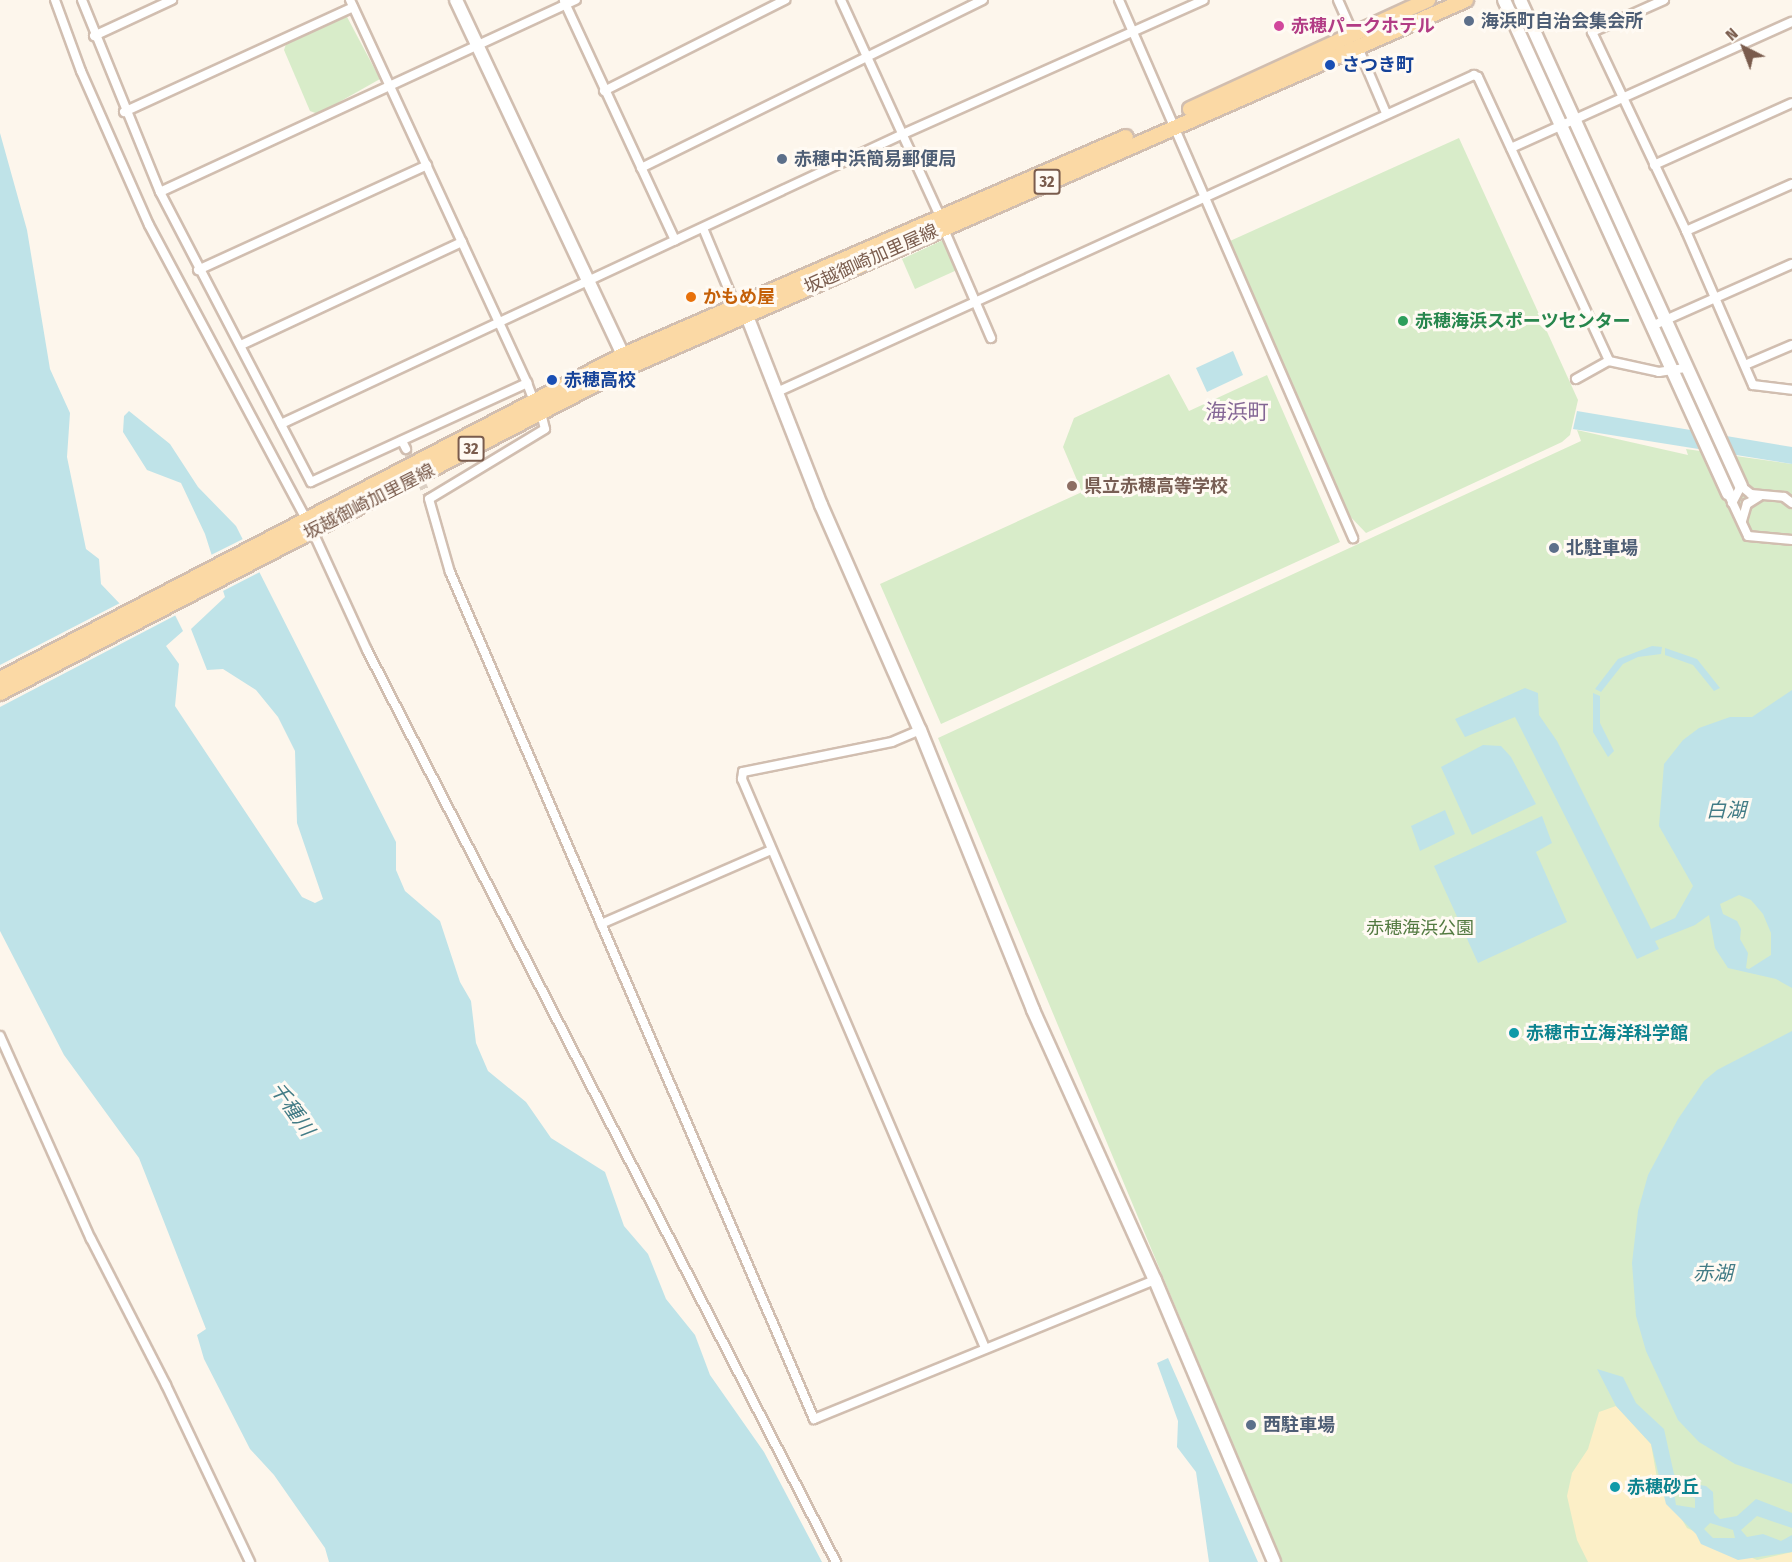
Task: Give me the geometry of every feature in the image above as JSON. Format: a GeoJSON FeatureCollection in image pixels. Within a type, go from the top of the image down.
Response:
{"type":"FeatureCollection","features":[{"type":"Feature","properties":{"kind":"main road","name":"坂越御崎加里屋線"},"geometry":{"type":"LineString","coordinates":[[0,693],[306,528],[735,305],[941,221],[1174,121],[1355,39],[1428,0]]}},
{"type":"Feature","properties":{"kind":"main road","name":"坂越御崎加里屋線"},"geometry":{"type":"LineString","coordinates":[[1355,39],[1466,0]]}},
{"type":"Feature","properties":{"kind":"main road","name":"坂越御崎加里屋線"},"geometry":{"type":"LineString","coordinates":[[626,361],[747,316],[941,221]]}},
{"type":"Feature","properties":{"kind":"main road","name":"坂越御崎加里屋線"},"geometry":{"type":"LineString","coordinates":[[0,679],[306,528]]}},
{"type":"Feature","properties":{"kind":"street"},"geometry":{"type":"LineString","coordinates":[[55,0],[81,70],[149,225],[836,1562]]}},
{"type":"Feature","properties":{"kind":"street"},"geometry":{"type":"LineString","coordinates":[[81,0],[124,112],[160,192],[198,270],[241,345],[311,482],[404,445],[526,383]]}},
{"type":"Feature","properties":{"kind":"street"},"geometry":{"type":"LineString","coordinates":[[94,36],[172,0]]}},
{"type":"Feature","properties":{"kind":"street"},"geometry":{"type":"LineString","coordinates":[[456,0],[626,361]]}},
{"type":"Feature","properties":{"kind":"street"},"geometry":{"type":"LineString","coordinates":[[160,192],[477,46],[564,3],[576,0]]}},
{"type":"Feature","properties":{"kind":"street"},"geometry":{"type":"LineString","coordinates":[[604,91],[785,0]]}},
{"type":"Feature","properties":{"kind":"street"},"geometry":{"type":"LineString","coordinates":[[842,0],[868,54],[991,338]]}},
{"type":"Feature","properties":{"kind":"street"},"geometry":{"type":"LineString","coordinates":[[641,168],[868,54],[983,0]]}},
{"type":"Feature","properties":{"kind":"street"},"geometry":{"type":"LineString","coordinates":[[1119,0],[1174,121],[1353,538]]}},
{"type":"Feature","properties":{"kind":"street"},"geometry":{"type":"LineString","coordinates":[[281,424],[903,134],[1204,0]]}},
{"type":"Feature","properties":{"kind":"street"},"geometry":{"type":"LineString","coordinates":[[1338,0],[1386,113]]}},
{"type":"Feature","properties":{"kind":"street"},"geometry":{"type":"LineString","coordinates":[[1504,0],[1742,524],[1752,538],[1792,540]]}},
{"type":"Feature","properties":{"kind":"street"},"geometry":{"type":"LineString","coordinates":[[1520,0],[1685,368],[1741,486],[1760,496],[1788,497],[1792,503]]}},
{"type":"Feature","properties":{"kind":"street"},"geometry":{"type":"LineString","coordinates":[[1664,0],[1593,32],[1686,231],[1753,385],[1792,390]]}},
{"type":"Feature","properties":{"kind":"street"},"geometry":{"type":"LineString","coordinates":[[564,3],[675,240]]}},
{"type":"Feature","properties":{"kind":"street"},"geometry":{"type":"LineString","coordinates":[[124,112],[351,4],[501,321],[538,407],[545,429],[429,500],[450,572],[814,1419],[1155,1280]]}},
{"type":"Feature","properties":{"kind":"street"},"geometry":{"type":"LineString","coordinates":[[1511,148],[1792,22]]}},
{"type":"Feature","properties":{"kind":"street"},"geometry":{"type":"LineString","coordinates":[[777,392],[1386,113],[1474,75],[1478,76],[1609,361]]}},
{"type":"Feature","properties":{"kind":"street"},"geometry":{"type":"LineString","coordinates":[[1654,165],[1792,103]]}},
{"type":"Feature","properties":{"kind":"street"},"geometry":{"type":"LineString","coordinates":[[198,270],[427,165]]}},
{"type":"Feature","properties":{"kind":"street"},"geometry":{"type":"LineString","coordinates":[[1686,231],[1792,184]]}},
{"type":"Feature","properties":{"kind":"street"},"geometry":{"type":"LineString","coordinates":[[702,228],[735,305],[747,316],[821,505],[920,730],[1033,1010],[1155,1280],[1274,1562]]}},
{"type":"Feature","properties":{"kind":"street"},"geometry":{"type":"LineString","coordinates":[[241,345],[462,242]]}},
{"type":"Feature","properties":{"kind":"street"},"geometry":{"type":"LineString","coordinates":[[1652,326],[1792,264]]}},
{"type":"Feature","properties":{"kind":"street"},"geometry":{"type":"LineString","coordinates":[[1745,365],[1792,345]]}},
{"type":"Feature","properties":{"kind":"street"},"geometry":{"type":"LineString","coordinates":[[1576,379],[1609,361],[1659,372],[1685,368]]}},
{"type":"Feature","properties":{"kind":"street"},"geometry":{"type":"LineString","coordinates":[[1730,498],[1741,486]]}},
{"type":"Feature","properties":{"kind":"street"},"geometry":{"type":"LineString","coordinates":[[1742,524],[1744,507],[1760,496]]}},
{"type":"Feature","properties":{"kind":"street"},"geometry":{"type":"LineString","coordinates":[[920,730],[892,742],[742,772],[771,850],[985,1348]]}},
{"type":"Feature","properties":{"kind":"street"},"geometry":{"type":"LineString","coordinates":[[601,924],[771,850]]}},
{"type":"Feature","properties":{"kind":"street"},"geometry":{"type":"LineString","coordinates":[[0,1036],[91,1239],[166,1385],[250,1562]]}},
{"type":"Feature","properties":{"kind":"green space"},"geometry":{"type":"Polygon","coordinates":[[[346,15],[380,79],[318,114],[310,111],[284,50],[286,44],[346,15]]]}},
{"type":"Feature","properties":{"kind":"green space","name":"赤穂海浜スポーツセンター"},"geometry":{"type":"Polygon","coordinates":[[[1459,138],[1578,400],[1570,435],[1562,442],[1366,533],[1345,511],[1230,241],[1459,138]]]}},
{"type":"Feature","properties":{"kind":"green space"},"geometry":{"type":"Polygon","coordinates":[[[943,240],[957,270],[915,289],[902,259],[943,240]]]}},
{"type":"Feature","properties":{"kind":"green space"},"geometry":{"type":"Polygon","coordinates":[[[1169,374],[1189,411],[1267,375],[1340,542],[941,724],[880,584],[1082,492],[1063,447],[1074,418],[1169,374]]]}},
{"type":"Feature","properties":{"kind":"green space","name":"赤穂海浜公園"},"geometry":{"type":"Polygon","coordinates":[[[1577,430],[1688,455],[1686,449],[1792,464],[1792,1562],[1282,1562],[938,738],[1581,441],[1577,430]]]}},
{"type":"Feature","properties":{"kind":"sand","name":"赤穂砂丘"},"geometry":{"type":"Polygon","coordinates":[[[1616,1406],[1651,1444],[1657,1478],[1687,1528],[1757,1560],[1792,1552],[1792,1562],[1588,1562],[1577,1540],[1567,1496],[1572,1473],[1588,1449],[1599,1412],[1616,1406]]]}},
{"type":"Feature","properties":{"kind":"water","name":"千種川"},"geometry":{"type":"Polygon","coordinates":[[[0,133],[27,230],[50,369],[70,413],[67,457],[86,549],[99,559],[101,584],[121,605],[171,607],[183,631],[166,646],[179,664],[175,706],[302,897],[315,903],[323,899],[297,823],[295,751],[278,717],[256,690],[223,669],[207,670],[191,629],[225,597],[205,534],[181,483],[147,470],[123,432],[124,416],[129,411],[170,444],[198,487],[236,526],[396,842],[396,870],[405,891],[440,921],[460,982],[471,1001],[476,1043],[488,1071],[526,1102],[551,1138],[605,1172],[624,1226],[648,1254],[666,1299],[695,1335],[710,1375],[764,1452],[822,1562],[329,1562],[325,1548],[274,1475],[250,1449],[204,1359],[197,1335],[206,1329],[139,1158],[64,1055],[0,931],[0,133]]]}},
{"type":"Feature","properties":{"kind":"water"},"geometry":{"type":"Polygon","coordinates":[[[1233,351],[1243,375],[1207,392],[1196,368],[1233,351]]]}},
{"type":"Feature","properties":{"kind":"water"},"geometry":{"type":"Polygon","coordinates":[[[1577,411],[1792,447],[1792,464],[1573,429],[1577,411]]]}},
{"type":"Feature","properties":{"kind":"water"},"geometry":{"type":"Polygon","coordinates":[[[1652,646],[1662,647],[1661,654],[1638,657],[1623,664],[1601,692],[1595,689],[1618,659],[1652,646]]]}},
{"type":"Feature","properties":{"kind":"water"},"geometry":{"type":"Polygon","coordinates":[[[1665,648],[1697,659],[1720,688],[1714,691],[1693,665],[1665,655],[1665,648]]]}},
{"type":"Feature","properties":{"kind":"water","name":"白湖"},"geometry":{"type":"Polygon","coordinates":[[[1525,688],[1538,693],[1539,715],[1557,741],[1651,929],[1675,918],[1693,886],[1659,826],[1664,764],[1683,740],[1699,728],[1730,717],[1752,717],[1792,690],[1792,988],[1776,979],[1728,968],[1715,948],[1709,915],[1695,925],[1655,941],[1659,949],[1637,959],[1515,717],[1465,737],[1455,719],[1525,688]],[[1739,895],[1720,904],[1723,914],[1737,921],[1741,929],[1740,939],[1748,953],[1746,968],[1749,969],[1771,955],[1771,933],[1763,914],[1751,900],[1739,895]]]}},
{"type":"Feature","properties":{"kind":"water"},"geometry":{"type":"Polygon","coordinates":[[[1593,693],[1600,696],[1600,723],[1614,751],[1608,757],[1593,732],[1593,693]]]}},
{"type":"Feature","properties":{"kind":"water"},"geometry":{"type":"Polygon","coordinates":[[[1483,745],[1501,746],[1511,757],[1536,804],[1472,835],[1441,767],[1483,745]]]}},
{"type":"Feature","properties":{"kind":"water"},"geometry":{"type":"Polygon","coordinates":[[[1445,810],[1455,834],[1420,851],[1411,826],[1445,810]]]}},
{"type":"Feature","properties":{"kind":"water"},"geometry":{"type":"Polygon","coordinates":[[[1542,816],[1552,843],[1536,852],[1567,922],[1478,963],[1434,866],[1542,816]]]}},
{"type":"Feature","properties":{"kind":"water","name":"赤湖"},"geometry":{"type":"Polygon","coordinates":[[[1792,1031],[1792,1484],[1735,1464],[1699,1442],[1678,1420],[1646,1351],[1636,1316],[1632,1263],[1638,1211],[1648,1175],[1678,1119],[1704,1081],[1717,1070],[1792,1031]]]}},
{"type":"Feature","properties":{"kind":"water"},"geometry":{"type":"Polygon","coordinates":[[[1168,1358],[1258,1562],[1209,1562],[1196,1472],[1177,1447],[1178,1421],[1157,1363],[1168,1358]]]}},
{"type":"Feature","properties":{"kind":"water"},"geometry":{"type":"Polygon","coordinates":[[[1597,1369],[1623,1377],[1636,1403],[1664,1429],[1674,1474],[1680,1482],[1706,1486],[1713,1492],[1714,1513],[1720,1519],[1737,1516],[1756,1499],[1792,1513],[1792,1528],[1757,1516],[1741,1530],[1747,1537],[1763,1534],[1781,1541],[1792,1535],[1792,1552],[1738,1560],[1701,1544],[1696,1534],[1666,1504],[1651,1444],[1616,1406],[1597,1369]],[[1674,1493],[1676,1505],[1695,1508],[1695,1498],[1674,1493]],[[1710,1523],[1704,1529],[1713,1538],[1735,1538],[1733,1530],[1710,1523]]]}},
{"type":"Feature","properties":{"kind":"pier"},"geometry":{"type":"Polygon","coordinates":[[[245,538],[262,571],[221,592],[209,556],[245,538]]]}},
{"type":"Feature","properties":{"kind":"pier"},"geometry":{"type":"Polygon","coordinates":[[[122,602],[172,604],[178,614],[0,707],[0,665],[122,602]]]}},
{"type":"Feature","properties":{"kind":"tunnel"},"geometry":{"type":"LineString","coordinates":[[406,449],[429,499]]}},
{"type":"Feature","properties":{"kind":"place","name":"海浜町自治会集会所"},"geometry":{"type":"Point","coordinates":[1469,21]}},
{"type":"Feature","properties":{"kind":"place","name":"赤穂パークホテル"},"geometry":{"type":"Point","coordinates":[1279,26]}},
{"type":"Feature","properties":{"kind":"place","name":"さつき町"},"geometry":{"type":"Point","coordinates":[1330,65]}},
{"type":"Feature","properties":{"kind":"place","name":"赤穂中浜簡易郵便局"},"geometry":{"type":"Point","coordinates":[782,159]}},
{"type":"Feature","properties":{"kind":"place","name":"かもめ屋"},"geometry":{"type":"Point","coordinates":[691,297]}},
{"type":"Feature","properties":{"kind":"place","name":"赤穂海浜スポーツセンター"},"geometry":{"type":"Point","coordinates":[1403,321]}},
{"type":"Feature","properties":{"kind":"place","name":"赤穂高校"},"geometry":{"type":"Point","coordinates":[552,380]}},
{"type":"Feature","properties":{"kind":"place","name":"県立赤穂高等学校"},"geometry":{"type":"Point","coordinates":[1072,486]}},
{"type":"Feature","properties":{"kind":"place","name":"北駐車場"},"geometry":{"type":"Point","coordinates":[1554,548]}},
{"type":"Feature","properties":{"kind":"place","name":"赤穂市立海洋科学館"},"geometry":{"type":"Point","coordinates":[1514,1033]}},
{"type":"Feature","properties":{"kind":"place","name":"西駐車場"},"geometry":{"type":"Point","coordinates":[1251,1425]}},
{"type":"Feature","properties":{"kind":"place","name":"赤穂砂丘"},"geometry":{"type":"Point","coordinates":[1615,1487]}},
{"type":"Feature","properties":{"kind":"district","name":"海浜町"},"geometry":{"type":"Point","coordinates":[1237,412]}}]}
